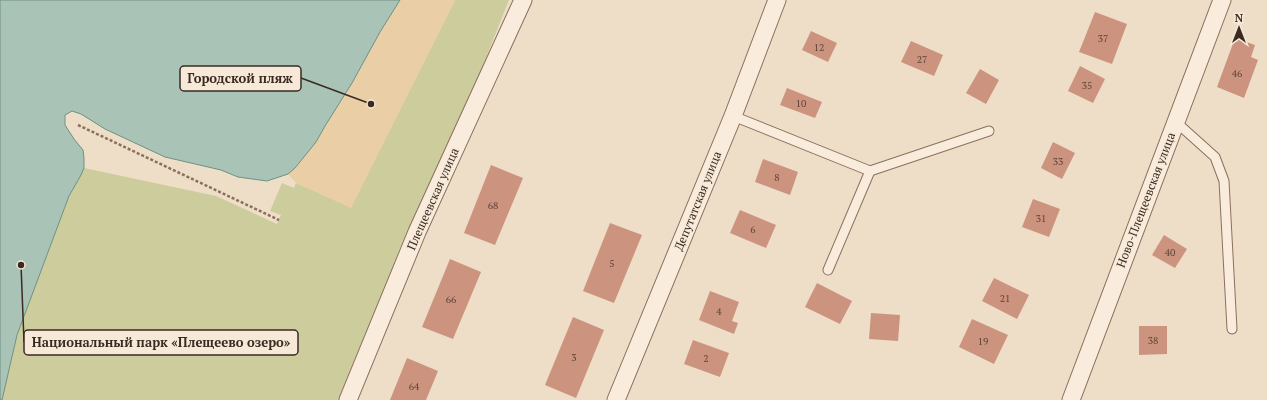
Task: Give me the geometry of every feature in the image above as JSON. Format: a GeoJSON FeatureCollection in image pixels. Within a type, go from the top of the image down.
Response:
{"type":"FeatureCollection","features":[{"type":"Feature","properties":{"kind":"street","name":"Плещеевская улица"},"geometry":{"type":"LineString","coordinates":[[348,400],[417,232],[523,0]]}},
{"type":"Feature","properties":{"kind":"street","name":"Депутатская улица"},"geometry":{"type":"LineString","coordinates":[[616,400],[733,116],[777,0]]}},
{"type":"Feature","properties":{"kind":"street","name":"Ново-Плещеевская улица"},"geometry":{"type":"LineString","coordinates":[[1071,400],[1222,0]]}},
{"type":"Feature","properties":{"kind":"lane"},"geometry":{"type":"LineString","coordinates":[[733,116],[870,171],[989,131]]}},
{"type":"Feature","properties":{"kind":"lane"},"geometry":{"type":"LineString","coordinates":[[1176,122],[1214,157],[1224,181],[1232,329]]}},
{"type":"Feature","properties":{"kind":"lane"},"geometry":{"type":"LineString","coordinates":[[828,270],[870,171]]}},
{"type":"Feature","properties":{"kind":"path"},"geometry":{"type":"LineString","coordinates":[[78,125],[279,220]]}},
{"type":"Feature","properties":{"kind":"green space"},"geometry":{"type":"Polygon","coordinates":[[[0,0],[400,0],[316,142],[295,168],[288,174],[267,181],[238,177],[221,170],[165,157],[105,129],[81,114],[72,111],[65,115],[65,125],[83,150],[84,168],[216,196],[277,224],[281,215],[270,211],[282,183],[294,188],[296,183],[351,207],[455,0],[509,0],[481,70],[399,250],[343,400],[0,400],[0,0]]]}},
{"type":"Feature","properties":{"kind":"sand"},"geometry":{"type":"Polygon","coordinates":[[[400,0],[455,0],[351,208],[296,183],[288,174],[295,168],[316,142],[400,0]]]}},
{"type":"Feature","properties":{"kind":"shaded area"},"geometry":{"type":"Polygon","coordinates":[[[0,0],[400,0],[316,142],[295,168],[288,174],[267,181],[238,177],[221,170],[165,157],[105,129],[81,114],[72,111],[65,115],[65,125],[83,150],[84,168],[69,196],[17,335],[2,400],[0,400],[0,0]]]}},
{"type":"Feature","properties":{"kind":"building"},"geometry":{"type":"Polygon","coordinates":[[[1095,12],[1127,24],[1112,64],[1079,52],[1095,12]]]}},
{"type":"Feature","properties":{"kind":"building"},"geometry":{"type":"Polygon","coordinates":[[[811,31],[837,43],[828,62],[802,50],[811,31]]]}},
{"type":"Feature","properties":{"kind":"building"},"geometry":{"type":"Polygon","coordinates":[[[1235,38],[1255,45],[1251,57],[1258,60],[1244,98],[1217,87],[1235,38]]]}},
{"type":"Feature","properties":{"kind":"building"},"geometry":{"type":"Polygon","coordinates":[[[911,41],[943,55],[934,76],[901,62],[911,41]]]}},
{"type":"Feature","properties":{"kind":"building"},"geometry":{"type":"Polygon","coordinates":[[[1080,66],[1105,79],[1093,103],[1068,91],[1080,66]]]}},
{"type":"Feature","properties":{"kind":"building"},"geometry":{"type":"Polygon","coordinates":[[[980,69],[999,80],[986,104],[966,93],[980,69]]]}},
{"type":"Feature","properties":{"kind":"building"},"geometry":{"type":"Polygon","coordinates":[[[787,88],[822,102],[815,118],[780,105],[787,88]]]}},
{"type":"Feature","properties":{"kind":"building"},"geometry":{"type":"Polygon","coordinates":[[[1053,142],[1075,153],[1062,179],[1041,168],[1053,142]]]}},
{"type":"Feature","properties":{"kind":"building"},"geometry":{"type":"Polygon","coordinates":[[[763,159],[798,172],[790,195],[755,182],[763,159]]]}},
{"type":"Feature","properties":{"kind":"building"},"geometry":{"type":"Polygon","coordinates":[[[491,165],[523,178],[495,245],[464,233],[491,165]]]}},
{"type":"Feature","properties":{"kind":"building"},"geometry":{"type":"Polygon","coordinates":[[[1033,199],[1060,209],[1049,237],[1022,227],[1033,199]]]}},
{"type":"Feature","properties":{"kind":"building"},"geometry":{"type":"Polygon","coordinates":[[[740,210],[776,225],[766,248],[730,233],[740,210]]]}},
{"type":"Feature","properties":{"kind":"building"},"geometry":{"type":"Polygon","coordinates":[[[610,223],[642,235],[614,303],[583,291],[610,223]]]}},
{"type":"Feature","properties":{"kind":"building"},"geometry":{"type":"Polygon","coordinates":[[[1164,235],[1187,249],[1175,268],[1152,255],[1164,235]]]}},
{"type":"Feature","properties":{"kind":"building"},"geometry":{"type":"Polygon","coordinates":[[[450,259],[481,272],[453,339],[422,327],[450,259]]]}},
{"type":"Feature","properties":{"kind":"building"},"geometry":{"type":"Polygon","coordinates":[[[994,278],[1029,295],[1017,319],[982,301],[994,278]]]}},
{"type":"Feature","properties":{"kind":"building"},"geometry":{"type":"Polygon","coordinates":[[[817,283],[852,301],[840,324],[805,307],[817,283]]]}},
{"type":"Feature","properties":{"kind":"building"},"geometry":{"type":"Polygon","coordinates":[[[710,291],[739,302],[732,321],[738,323],[734,334],[699,320],[710,291]]]}},
{"type":"Feature","properties":{"kind":"building"},"geometry":{"type":"Polygon","coordinates":[[[871,313],[900,315],[898,341],[869,339],[871,313]]]}},
{"type":"Feature","properties":{"kind":"building"},"geometry":{"type":"Polygon","coordinates":[[[573,317],[604,330],[576,398],[545,385],[573,317]]]}},
{"type":"Feature","properties":{"kind":"building"},"geometry":{"type":"Polygon","coordinates":[[[972,319],[1008,335],[994,364],[959,347],[972,319]]]}},
{"type":"Feature","properties":{"kind":"building"},"geometry":{"type":"Polygon","coordinates":[[[1139,326],[1167,326],[1167,354],[1139,355],[1139,326]]]}},
{"type":"Feature","properties":{"kind":"building"},"geometry":{"type":"Polygon","coordinates":[[[693,340],[729,353],[720,377],[684,364],[693,340]]]}},
{"type":"Feature","properties":{"kind":"building"},"geometry":{"type":"Polygon","coordinates":[[[407,358],[438,371],[426,400],[390,400],[407,358]]]}},
{"type":"Feature","properties":{"kind":"place","name":"Городской пляж"},"geometry":{"type":"Point","coordinates":[371,104]}},
{"type":"Feature","properties":{"kind":"place","name":"Национальный парк «Плещеево озеро»"},"geometry":{"type":"Point","coordinates":[21,265]}}]}
